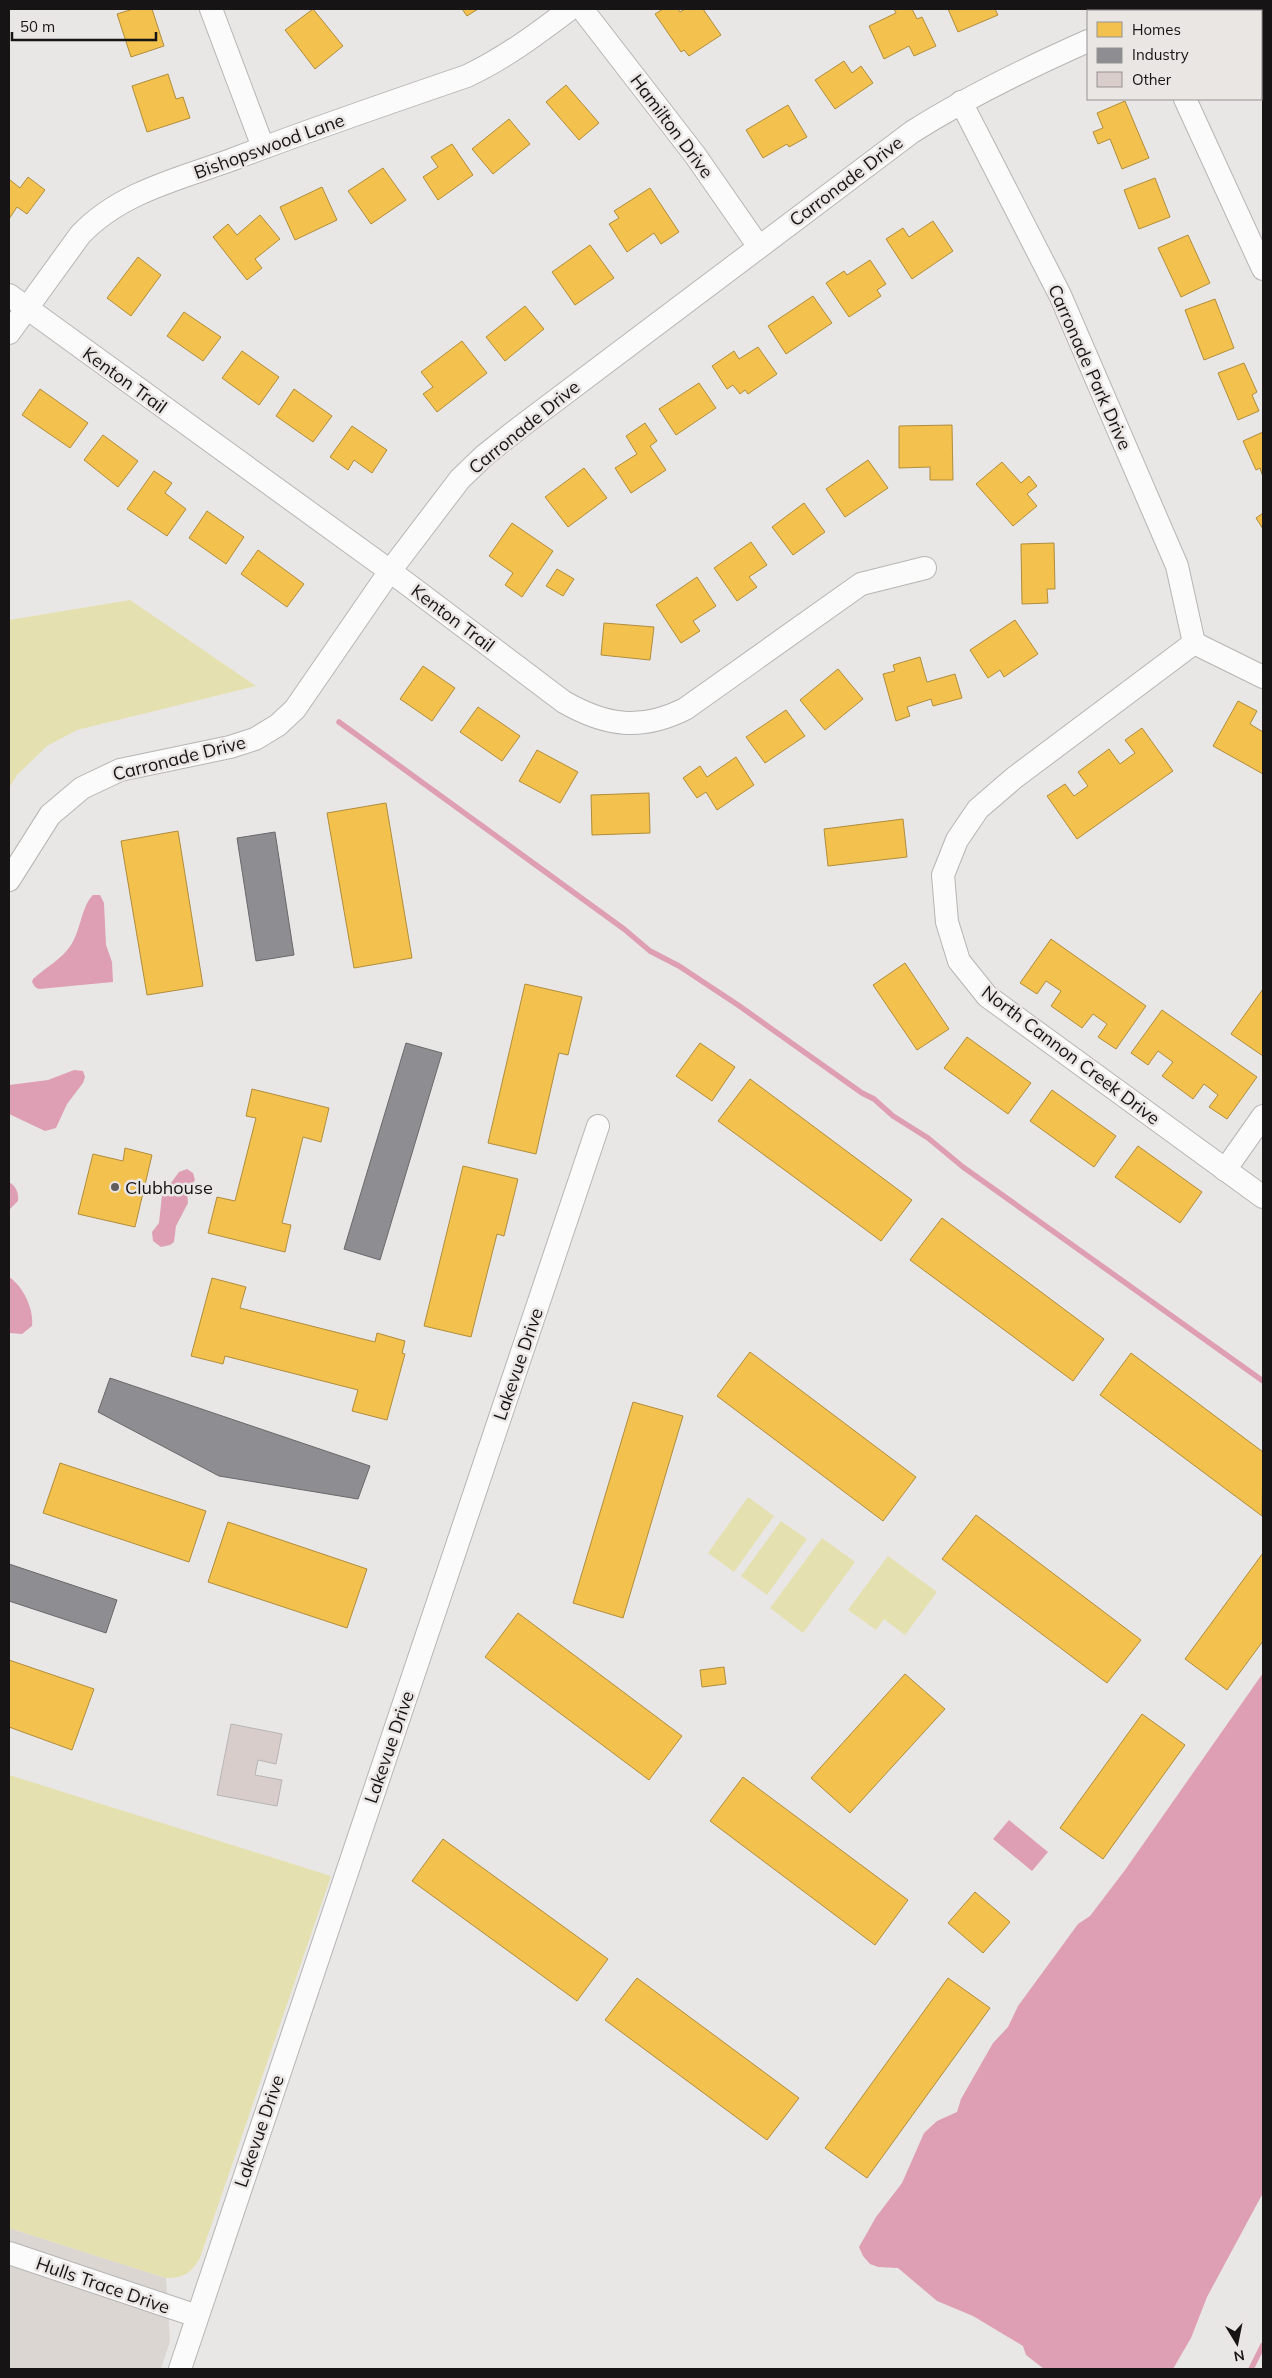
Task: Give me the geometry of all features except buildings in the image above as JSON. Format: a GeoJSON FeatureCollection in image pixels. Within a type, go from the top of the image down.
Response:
{"type":"FeatureCollection","features":[{"type":"Feature","properties":{"kind":"street"},"geometry":{"type":"LineString","coordinates":[[211,9],[263,148]]}},
{"type":"Feature","properties":{"kind":"street","name":"Bishopswood Lane"},"geometry":{"type":"LineString","coordinates":[[9,333],[80,235],[104,213],[131,197],[467,76],[494,63],[570,9]]}},
{"type":"Feature","properties":{"kind":"street","name":"Hamilton Drive"},"geometry":{"type":"LineString","coordinates":[[582,9],[696,155],[759,247]]}},
{"type":"Feature","properties":{"kind":"street","name":"Carronade Drive"},"geometry":{"type":"LineString","coordinates":[[9,880],[50,815],[82,788],[120,770],[230,747],[255,739],[278,724],[295,709],[390,571],[460,479],[485,455],[912,132],[960,102],[1012,75],[1087,41]]}},
{"type":"Feature","properties":{"kind":"street"},"geometry":{"type":"LineString","coordinates":[[1185,100],[1263,269]]}},
{"type":"Feature","properties":{"kind":"street","name":"Carronade Park Drive"},"geometry":{"type":"LineString","coordinates":[[960,102],[1060,295],[1166,539],[1177,566],[1194,643]]}},
{"type":"Feature","properties":{"kind":"street","name":"Kenton Trail"},"geometry":{"type":"LineString","coordinates":[[9,295],[390,571],[564,702],[595,718],[621,724],[672,716],[685,709],[861,584],[925,568]]}},
{"type":"Feature","properties":{"kind":"street"},"geometry":{"type":"LineString","coordinates":[[1194,643],[1263,677]]}},
{"type":"Feature","properties":{"kind":"street","name":"North Cannon Creek Drive"},"geometry":{"type":"LineString","coordinates":[[1194,643],[1014,778],[978,809],[957,840],[944,875],[947,922],[959,961],[987,996],[1263,1197]]}},
{"type":"Feature","properties":{"kind":"street"},"geometry":{"type":"LineString","coordinates":[[1226,1170],[1263,1116]]}},
{"type":"Feature","properties":{"kind":"street","name":"Lakevue Drive"},"geometry":{"type":"LineString","coordinates":[[180,2369],[598,1126]]}},
{"type":"Feature","properties":{"kind":"street","name":"Hulls Trace Drive"},"geometry":{"type":"LineString","coordinates":[[9,2253],[197,2316]]}},
{"type":"Feature","properties":{"kind":"shaded area"},"geometry":{"type":"Polygon","coordinates":[[[130,600],[256,686],[77,730],[47,746],[17,775],[9,788],[9,620],[130,600]]]}},
{"type":"Feature","properties":{"kind":"shaded area"},"geometry":{"type":"Polygon","coordinates":[[[93,895],[100,895],[104,903],[106,945],[112,962],[113,982],[39,989],[35,987],[32,982],[33,979],[58,959],[71,945],[86,906],[93,895]]]}},
{"type":"Feature","properties":{"kind":"shaded area"},"geometry":{"type":"Polygon","coordinates":[[[74,1070],[83,1071],[85,1077],[83,1083],[67,1104],[56,1128],[45,1131],[9,1114],[9,1085],[48,1080],[74,1070]]]}},
{"type":"Feature","properties":{"kind":"shaded area"},"geometry":{"type":"Polygon","coordinates":[[[187,1169],[193,1173],[195,1180],[187,1191],[188,1203],[176,1226],[174,1242],[161,1247],[153,1241],[152,1232],[159,1223],[162,1195],[179,1172],[187,1169]]]}},
{"type":"Feature","properties":{"kind":"shaded area"},"geometry":{"type":"Polygon","coordinates":[[[9,1182],[15,1188],[18,1201],[9,1210],[9,1182]]]}},
{"type":"Feature","properties":{"kind":"shaded area"},"geometry":{"type":"Polygon","coordinates":[[[9,1277],[23,1292],[31,1312],[32,1326],[22,1334],[9,1333],[9,1277]]]}},
{"type":"Feature","properties":{"kind":"shaded area"},"geometry":{"type":"Polygon","coordinates":[[[748,1497],[774,1516],[734,1572],[708,1553],[748,1497]]]}},
{"type":"Feature","properties":{"kind":"shaded area"},"geometry":{"type":"Polygon","coordinates":[[[781,1521],[807,1539],[767,1595],[741,1576],[781,1521]]]}},
{"type":"Feature","properties":{"kind":"shaded area"},"geometry":{"type":"Polygon","coordinates":[[[822,1538],[855,1562],[803,1633],[770,1608],[822,1538]]]}},
{"type":"Feature","properties":{"kind":"shaded area"},"geometry":{"type":"Polygon","coordinates":[[[888,1556],[937,1592],[905,1635],[884,1619],[876,1630],[848,1610],[888,1556]]]}},
{"type":"Feature","properties":{"kind":"shaded area"},"geometry":{"type":"Polygon","coordinates":[[[1263,1673],[1263,2193],[1207,2297],[1191,2338],[1173,2369],[1044,2369],[1026,2355],[1023,2346],[973,2316],[937,2301],[898,2268],[878,2267],[870,2264],[863,2256],[859,2247],[876,2217],[902,2183],[924,2133],[937,2121],[957,2112],[961,2099],[993,2043],[1008,2027],[1018,2006],[1078,1924],[1090,1916],[1125,1870],[1263,1673]]]}},
{"type":"Feature","properties":{"kind":"shaded area"},"geometry":{"type":"Polygon","coordinates":[[[9,1775],[331,1876],[200,2258],[190,2271],[182,2276],[166,2278],[9,2228],[9,1775]]]}},
{"type":"Feature","properties":{"kind":"shaded area"},"geometry":{"type":"Polygon","coordinates":[[[1009,1820],[1048,1852],[1032,1871],[993,1839],[1009,1820]]]}},
{"type":"Feature","properties":{"kind":"shaded area"},"geometry":{"type":"Polygon","coordinates":[[[9,2228],[166,2278],[170,2341],[161,2369],[9,2369],[9,2228]]]}},
{"type":"Feature","properties":{"kind":"waterway"},"geometry":{"type":"LineString","coordinates":[[339,722],[624,929],[650,951],[679,966],[738,1005],[862,1093],[874,1099],[893,1116],[928,1138],[963,1167],[1263,1381]]}},
{"type":"Feature","properties":{"kind":"waterway"},"geometry":{"type":"LineString","coordinates":[[1251,2369],[1263,2345]]}},
{"type":"Feature","properties":{"kind":"place","name":"Clubhouse"},"geometry":{"type":"Point","coordinates":[115,1187]}}]}
